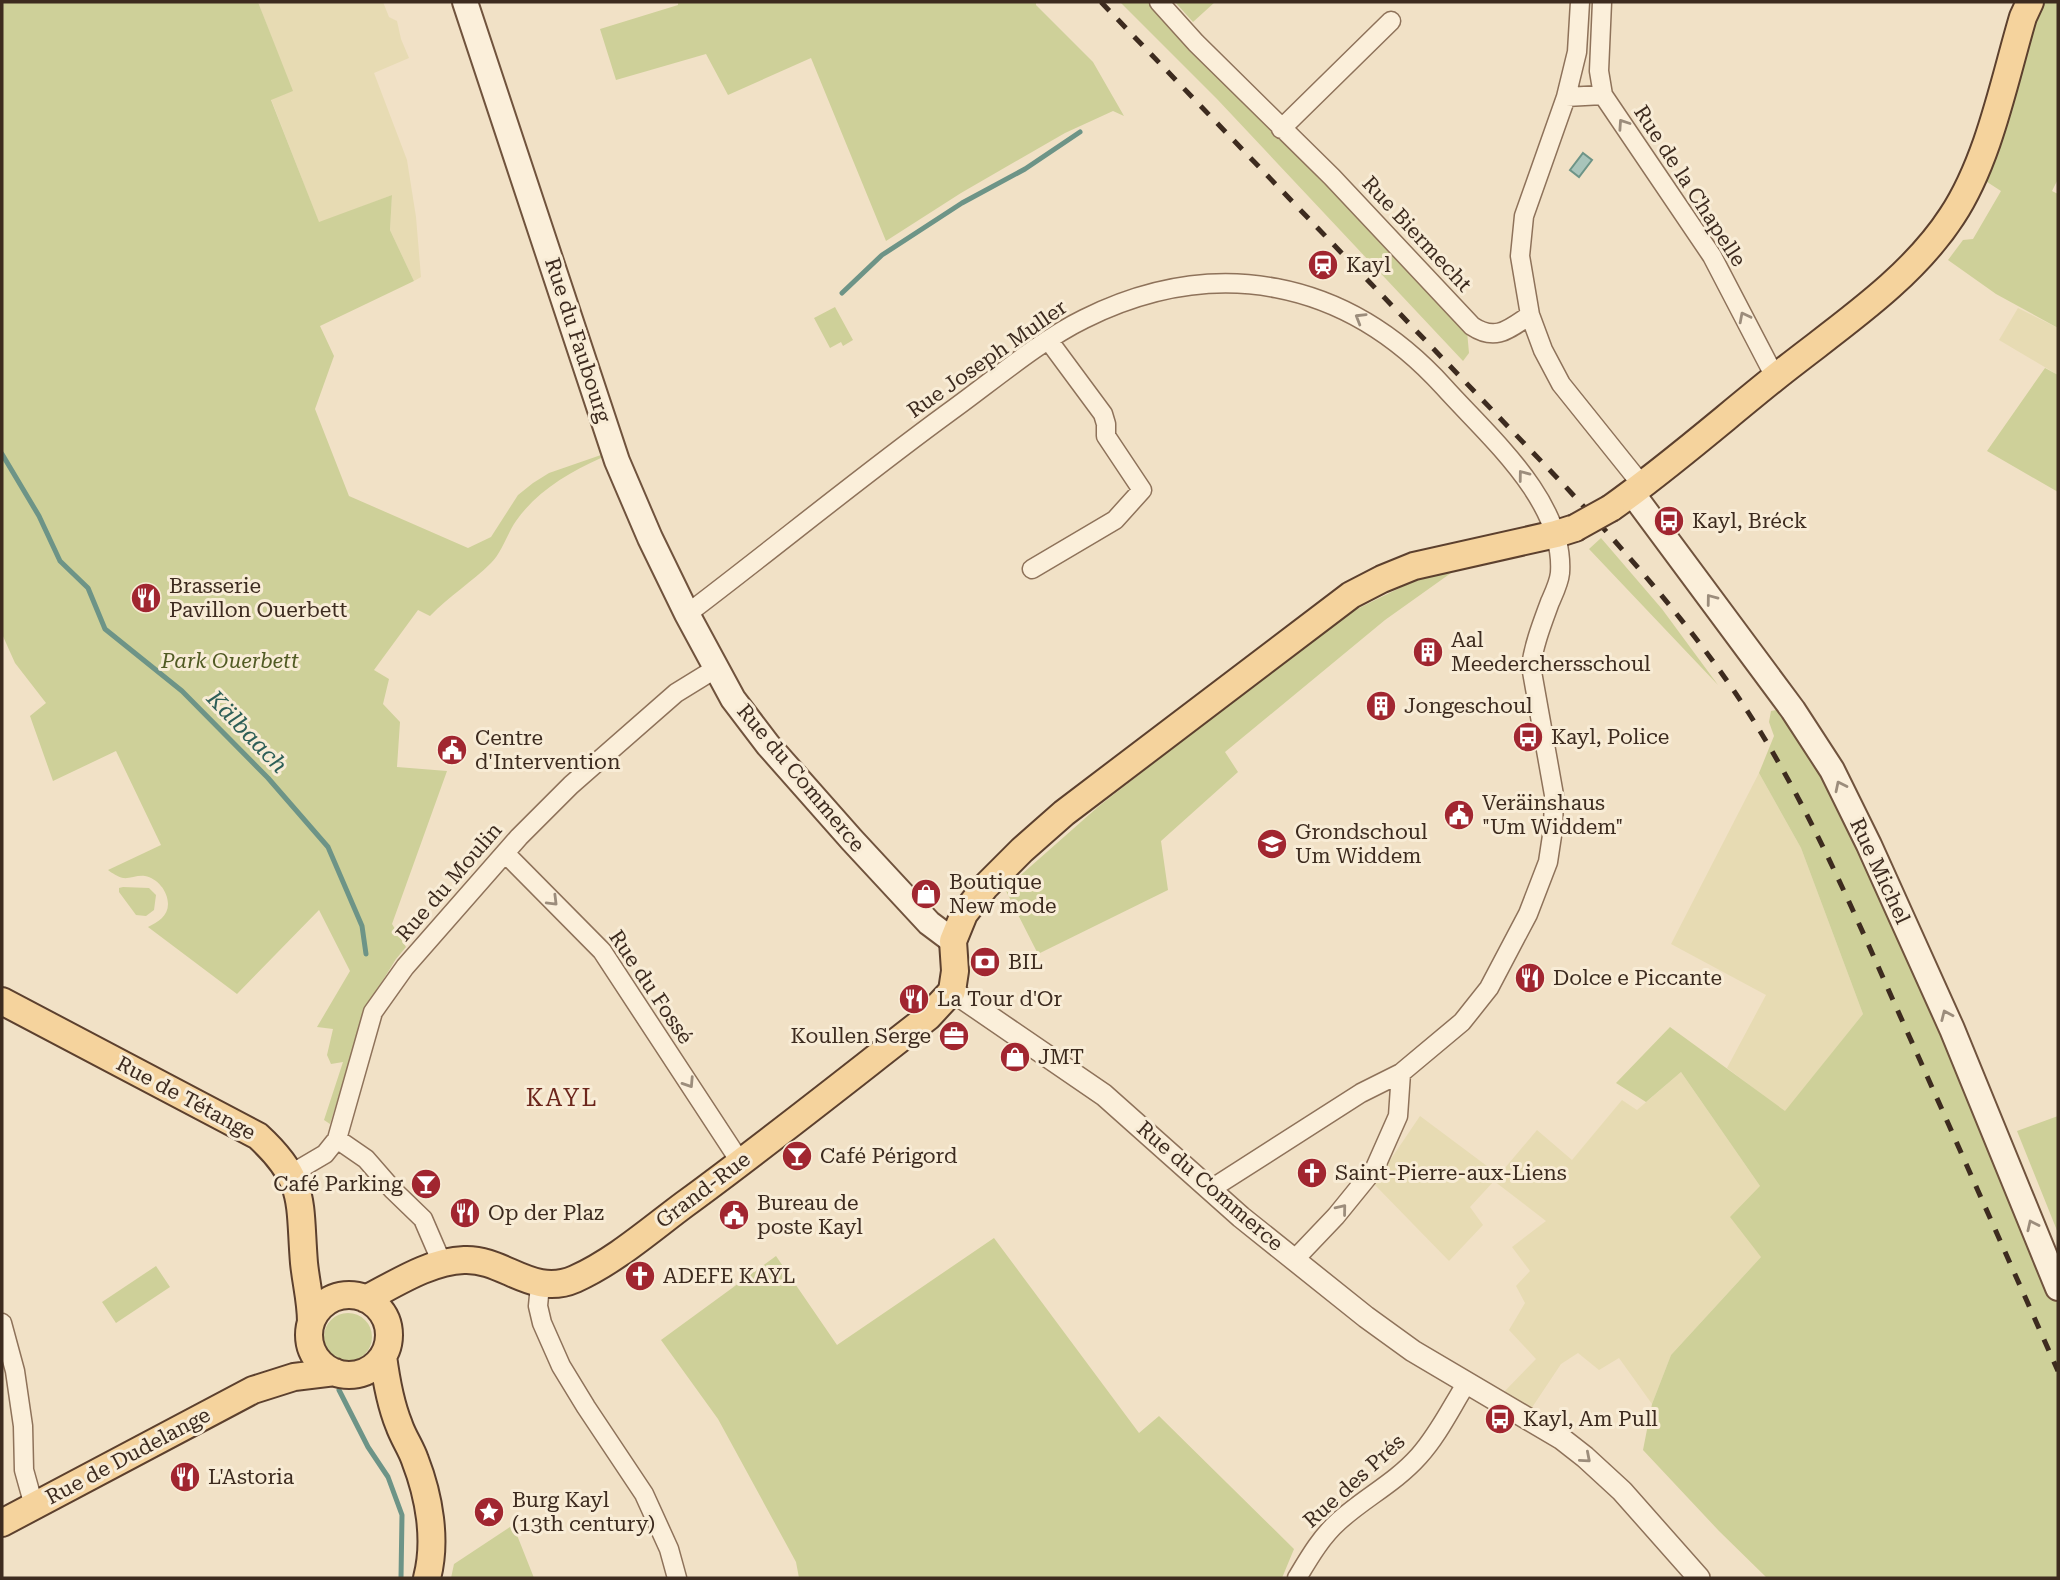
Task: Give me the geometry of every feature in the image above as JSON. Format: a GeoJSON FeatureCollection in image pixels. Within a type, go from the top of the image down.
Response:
{"type":"FeatureCollection","features":[{"type":"Feature","properties":{"kind":"main road","name":"Rue du Faubourg"},"geometry":{"type":"LineString","coordinates":[[466,2],[617,461],[650,538],[715,669]]}},
{"type":"Feature","properties":{"kind":"main road"},"geometry":{"type":"LineString","coordinates":[[952,991],[955,971],[953,941],[964,914],[985,887],[1053,822],[1351,595],[1414,566],[1565,531],[1629,495],[1904,273],[1931,246],[1954,215],[1972,178],[2030,2]]}},
{"type":"Feature","properties":{"kind":"main road","name":"Rue Michel"},"geometry":{"type":"LineString","coordinates":[[1629,495],[1793,710],[1832,770],[1952,1029],[2058,1288]]}},
{"type":"Feature","properties":{"kind":"main road","name":"Rue du Commerce"},"geometry":{"type":"LineString","coordinates":[[715,669],[733,699],[793,774],[929,923],[953,941]]}},
{"type":"Feature","properties":{"kind":"main road","name":"Grand-Rue"},"geometry":{"type":"LineString","coordinates":[[540,1285],[573,1280],[616,1255],[741,1163],[928,1017],[952,991]]}},
{"type":"Feature","properties":{"kind":"main road","name":"Rue de Tétange"},"geometry":{"type":"LineString","coordinates":[[2,1001],[258,1136],[279,1155],[291,1174],[300,1197],[306,1285],[311,1301],[310,1329]]}},
{"type":"Feature","properties":{"kind":"main road"},"geometry":{"type":"LineString","coordinates":[[303,1248],[323,1275],[355,1297],[376,1305],[384,1315],[388,1327],[388,1342],[383,1356],[374,1366],[362,1373],[342,1373]]}},
{"type":"Feature","properties":{"kind":"main road"},"geometry":{"type":"LineString","coordinates":[[398,1425],[373,1395],[342,1373],[322,1364],[317,1358],[313,1352],[310,1329],[319,1309],[330,1300],[355,1297],[431,1268],[465,1259],[483,1261],[540,1285]]}},
{"type":"Feature","properties":{"kind":"main road"},"geometry":{"type":"LineString","coordinates":[[388,1327],[401,1299],[431,1268]]}},
{"type":"Feature","properties":{"kind":"main road","name":"Rue de Dudelange"},"geometry":{"type":"LineString","coordinates":[[253,1390],[287,1363],[310,1329]]}},
{"type":"Feature","properties":{"kind":"main road"},"geometry":{"type":"LineString","coordinates":[[383,1356],[387,1387],[398,1425],[415,1459],[427,1496],[431,1531],[426,1578]]}},
{"type":"Feature","properties":{"kind":"main road","name":"Rue de Dudelange"},"geometry":{"type":"LineString","coordinates":[[2,1523],[253,1390],[294,1377],[342,1373]]}},
{"type":"Feature","properties":{"kind":"street","name":"Rue Biermecht"},"geometry":{"type":"LineString","coordinates":[[1159,2],[1280,129],[1332,177],[1472,326],[1485,334],[1495,334],[1507,330],[1530,315]]}},
{"type":"Feature","properties":{"kind":"street"},"geometry":{"type":"LineString","coordinates":[[1580,2],[1577,52],[1566,97],[1524,216],[1520,256],[1530,315],[1543,349],[1560,384],[1629,495]]}},
{"type":"Feature","properties":{"kind":"street","name":"Rue de la Chapelle"},"geometry":{"type":"LineString","coordinates":[[1602,2],[1599,71],[1603,95],[1713,256],[1775,377]]}},
{"type":"Feature","properties":{"kind":"street"},"geometry":{"type":"LineString","coordinates":[[1280,129],[1391,21]]}},
{"type":"Feature","properties":{"kind":"street","name":"Rue de la Chapelle"},"geometry":{"type":"LineString","coordinates":[[1566,97],[1603,95]]}},
{"type":"Feature","properties":{"kind":"street","name":"Rue Joseph Muller"},"geometry":{"type":"LineString","coordinates":[[687,614],[913,439],[1082,320],[1124,301],[1168,289],[1215,283],[1253,284],[1293,291],[1350,312],[1392,337],[1418,358],[1526,477],[1565,531]]}},
{"type":"Feature","properties":{"kind":"street"},"geometry":{"type":"LineString","coordinates":[[1032,569],[1115,520],[1142,490],[1106,436],[1103,414],[1049,341]]}},
{"type":"Feature","properties":{"kind":"street"},"geometry":{"type":"LineString","coordinates":[[1211,1189],[1361,1093],[1401,1073],[1462,1022],[1489,988],[1528,914],[1549,862],[1554,795],[1531,666],[1534,647],[1560,577],[1565,531]]}},
{"type":"Feature","properties":{"kind":"street","name":"Rue du Moulin"},"geometry":{"type":"LineString","coordinates":[[337,1139],[373,1012],[405,967],[505,853],[571,785],[676,693],[715,669]]}},
{"type":"Feature","properties":{"kind":"street","name":"Rue du Fossé"},"geometry":{"type":"LineString","coordinates":[[505,853],[602,951],[741,1163]]}},
{"type":"Feature","properties":{"kind":"street","name":"Rue du Commerce"},"geometry":{"type":"LineString","coordinates":[[952,991],[1104,1095],[1241,1217],[1366,1317],[1413,1351],[1552,1433],[1585,1457],[1622,1491],[1699,1578]]}},
{"type":"Feature","properties":{"kind":"street"},"geometry":{"type":"LineString","coordinates":[[1295,1259],[1336,1216],[1375,1168],[1398,1116],[1401,1073]]}},
{"type":"Feature","properties":{"kind":"street"},"geometry":{"type":"LineString","coordinates":[[291,1174],[326,1154],[337,1139],[359,1153],[423,1219],[431,1268]]}},
{"type":"Feature","properties":{"kind":"street"},"geometry":{"type":"LineString","coordinates":[[540,1285],[540,1314],[561,1366],[644,1494],[668,1549],[677,1578]]}},
{"type":"Feature","properties":{"kind":"street"},"geometry":{"type":"LineString","coordinates":[[2,1322],[15,1371],[23,1426],[24,1470],[34,1506]]}},
{"type":"Feature","properties":{"kind":"street","name":"Rue des Prés"},"geometry":{"type":"LineString","coordinates":[[1297,1578],[1314,1549],[1339,1521],[1388,1486],[1419,1456],[1466,1384]]}},
{"type":"Feature","properties":{"kind":"shaded area"},"geometry":{"type":"Polygon","coordinates":[[[258,2],[383,2],[389,17],[397,21],[409,58],[374,73],[407,160],[416,217],[421,277],[414,281],[390,230],[392,195],[319,223],[271,99],[292,91],[258,2]]]}},
{"type":"Feature","properties":{"kind":"shaded area"},"geometry":{"type":"Polygon","coordinates":[[[2018,308],[2058,328],[2058,375],[1999,340],[2018,308]]]}},
{"type":"Feature","properties":{"kind":"shaded area"},"geometry":{"type":"Polygon","coordinates":[[[1759,773],[1801,848],[1863,1014],[1785,1112],[1727,1068],[1766,995],[1671,944],[1759,773]]]}},
{"type":"Feature","properties":{"kind":"shaded area"},"geometry":{"type":"Polygon","coordinates":[[[1681,1072],[1760,1186],[1761,1257],[1671,1355],[1652,1404],[1619,1358],[1599,1370],[1578,1353],[1561,1364],[1531,1409],[1502,1394],[1536,1359],[1509,1330],[1525,1303],[1516,1286],[1530,1271],[1512,1247],[1546,1221],[1494,1181],[1470,1207],[1483,1225],[1449,1261],[1374,1184],[1420,1116],[1499,1175],[1537,1130],[1572,1160],[1622,1100],[1637,1110],[1681,1072]]]}},
{"type":"Feature","properties":{"kind":"green space","name":"Park Ouerbett"},"geometry":{"type":"Polygon","coordinates":[[[2,2],[258,2],[293,91],[271,100],[319,222],[392,195],[390,230],[414,281],[320,326],[334,356],[315,409],[349,496],[468,548],[491,537],[518,495],[533,483],[549,473],[601,455],[601,458],[543,492],[524,510],[491,563],[430,616],[418,610],[374,670],[389,679],[383,704],[400,722],[397,767],[447,771],[392,924],[406,947],[367,1006],[330,1124],[324,1120],[343,1062],[331,1064],[327,1055],[333,1029],[317,1027],[350,971],[319,910],[237,994],[148,927],[159,921],[166,912],[168,899],[164,890],[158,882],[149,877],[123,878],[108,870],[161,845],[116,751],[53,781],[30,716],[46,703],[15,663],[2,634],[2,2]]]}},
{"type":"Feature","properties":{"kind":"green space"},"geometry":{"type":"Polygon","coordinates":[[[678,2],[1036,2],[1093,62],[1124,116],[1113,111],[1065,133],[961,193],[886,241],[811,58],[728,95],[706,54],[616,80],[600,29],[678,5],[678,2]]]}},
{"type":"Feature","properties":{"kind":"green space"},"geometry":{"type":"Polygon","coordinates":[[[1120,2],[1149,2],[1232,91],[1276,131],[1467,331],[1469,353],[1463,361],[1217,99],[1120,2]]]}},
{"type":"Feature","properties":{"kind":"green space"},"geometry":{"type":"Polygon","coordinates":[[[1175,2],[1215,2],[1193,22],[1175,2]]]}},
{"type":"Feature","properties":{"kind":"green space"},"geometry":{"type":"Polygon","coordinates":[[[2044,2],[2058,2],[2058,179],[2052,191],[2058,194],[2058,328],[1996,294],[1948,260],[1963,240],[1973,239],[2001,191],[1984,180],[2035,22],[2044,2]]]}},
{"type":"Feature","properties":{"kind":"green space"},"geometry":{"type":"Polygon","coordinates":[[[835,307],[853,340],[843,346],[841,342],[830,348],[814,318],[835,307]]]}},
{"type":"Feature","properties":{"kind":"green space"},"geometry":{"type":"Polygon","coordinates":[[[2045,368],[2058,375],[2058,492],[1987,451],[2045,368]]]}},
{"type":"Feature","properties":{"kind":"green space"},"geometry":{"type":"Polygon","coordinates":[[[1601,538],[1662,609],[1718,685],[1589,549],[1601,538]]]}},
{"type":"Feature","properties":{"kind":"green space"},"geometry":{"type":"Polygon","coordinates":[[[1458,568],[1385,620],[1225,752],[1238,772],[1161,841],[1168,890],[1038,954],[1005,889],[1099,806],[1355,610],[1418,579],[1458,568]]]}},
{"type":"Feature","properties":{"kind":"green space"},"geometry":{"type":"Polygon","coordinates":[[[1782,709],[1820,763],[1956,1060],[2015,1208],[2058,1305],[2058,1578],[1767,1578],[1643,1450],[1652,1404],[1671,1355],[1761,1257],[1730,1217],[1760,1186],[1681,1072],[1646,1102],[1616,1083],[1670,1027],[1785,1111],[1863,1014],[1801,848],[1759,773],[1774,736],[1769,722],[1771,711],[1782,709]]]}},
{"type":"Feature","properties":{"kind":"green space"},"geometry":{"type":"Polygon","coordinates":[[[119,888],[149,888],[156,895],[154,910],[146,916],[136,915],[119,892],[119,888]]]}},
{"type":"Feature","properties":{"kind":"green space"},"geometry":{"type":"Polygon","coordinates":[[[2058,1116],[2058,1233],[2017,1131],[2058,1116]]]}},
{"type":"Feature","properties":{"kind":"green space"},"geometry":{"type":"Polygon","coordinates":[[[994,1238],[1139,1433],[1159,1416],[1294,1549],[1282,1578],[799,1578],[796,1562],[718,1419],[661,1340],[776,1256],[837,1345],[994,1238]]]}},
{"type":"Feature","properties":{"kind":"green space"},"geometry":{"type":"Polygon","coordinates":[[[156,1266],[170,1287],[116,1323],[102,1302],[156,1266]]]}},
{"type":"Feature","properties":{"kind":"green space"},"geometry":{"type":"Polygon","coordinates":[[[348,1313],[357,1314],[365,1320],[371,1328],[371,1346],[365,1354],[357,1360],[348,1361],[339,1360],[331,1354],[325,1346],[324,1337],[325,1328],[331,1320],[339,1314],[348,1313]]]}},
{"type":"Feature","properties":{"kind":"green space"},"geometry":{"type":"Polygon","coordinates":[[[513,1525],[534,1578],[451,1578],[454,1564],[513,1525]]]}},
{"type":"Feature","properties":{"kind":"water"},"geometry":{"type":"Polygon","coordinates":[[[1583,153],[1592,160],[1579,177],[1570,170],[1583,153]]]}},
{"type":"Feature","properties":{"kind":"waterway"},"geometry":{"type":"LineString","coordinates":[[842,293],[882,255],[962,203],[1025,169],[1080,132]]}},
{"type":"Feature","properties":{"kind":"waterway","name":"Kälbaach"},"geometry":{"type":"LineString","coordinates":[[2,454],[39,516],[60,561],[88,588],[105,629],[182,691],[268,778],[328,847],[362,926],[366,954]]}},
{"type":"Feature","properties":{"kind":"waterway","name":"Kälbaach"},"geometry":{"type":"LineString","coordinates":[[339,1390],[368,1447],[388,1477],[402,1515],[401,1578]]}},
{"type":"Feature","properties":{"kind":"railway"},"geometry":{"type":"LineString","coordinates":[[1101,2],[1565,486],[1661,595],[1728,682],[1770,747],[1828,858],[2058,1371]]}},
{"type":"Feature","properties":{"kind":"place","name":"Kayl"},"geometry":{"type":"Point","coordinates":[1323,265]}},
{"type":"Feature","properties":{"kind":"place","name":"Kayl, Bréck"},"geometry":{"type":"Point","coordinates":[1669,521]}},
{"type":"Feature","properties":{"kind":"place","name":"Brasserie Pavillon Ouerbett"},"geometry":{"type":"Point","coordinates":[146,598]}},
{"type":"Feature","properties":{"kind":"place","name":"Aal Meederchersschoul"},"geometry":{"type":"Point","coordinates":[1428,652]}},
{"type":"Feature","properties":{"kind":"place","name":"Jongeschoul"},"geometry":{"type":"Point","coordinates":[1381,706]}},
{"type":"Feature","properties":{"kind":"place","name":"Kayl, Police"},"geometry":{"type":"Point","coordinates":[1528,737]}},
{"type":"Feature","properties":{"kind":"place","name":"Centre d'Intervention"},"geometry":{"type":"Point","coordinates":[452,750]}},
{"type":"Feature","properties":{"kind":"place","name":"Veräinshaus \"Um Widdem\""},"geometry":{"type":"Point","coordinates":[1459,815]}},
{"type":"Feature","properties":{"kind":"place","name":"Grondschoul Um Widdem"},"geometry":{"type":"Point","coordinates":[1272,844]}},
{"type":"Feature","properties":{"kind":"place","name":"Boutique New mode"},"geometry":{"type":"Point","coordinates":[926,894]}},
{"type":"Feature","properties":{"kind":"place","name":"BIL"},"geometry":{"type":"Point","coordinates":[985,962]}},
{"type":"Feature","properties":{"kind":"place","name":"Dolce e Piccante"},"geometry":{"type":"Point","coordinates":[1530,978]}},
{"type":"Feature","properties":{"kind":"place","name":"La Tour d'Or"},"geometry":{"type":"Point","coordinates":[914,999]}},
{"type":"Feature","properties":{"kind":"place","name":"Koullen Serge"},"geometry":{"type":"Point","coordinates":[954,1036]}},
{"type":"Feature","properties":{"kind":"place","name":"JMT"},"geometry":{"type":"Point","coordinates":[1015,1057]}},
{"type":"Feature","properties":{"kind":"place","name":"Café Périgord"},"geometry":{"type":"Point","coordinates":[797,1156]}},
{"type":"Feature","properties":{"kind":"place","name":"Saint-Pierre-aux-Liens"},"geometry":{"type":"Point","coordinates":[1312,1173]}},
{"type":"Feature","properties":{"kind":"place","name":"Café Parking"},"geometry":{"type":"Point","coordinates":[426,1184]}},
{"type":"Feature","properties":{"kind":"place","name":"Op der Plaz"},"geometry":{"type":"Point","coordinates":[465,1213]}},
{"type":"Feature","properties":{"kind":"place","name":"Bureau de poste Kayl"},"geometry":{"type":"Point","coordinates":[734,1215]}},
{"type":"Feature","properties":{"kind":"place","name":"ADEFE KAYL"},"geometry":{"type":"Point","coordinates":[640,1276]}},
{"type":"Feature","properties":{"kind":"place","name":"Kayl, Am Pull"},"geometry":{"type":"Point","coordinates":[1500,1419]}},
{"type":"Feature","properties":{"kind":"place","name":"L'Astoria"},"geometry":{"type":"Point","coordinates":[185,1477]}},
{"type":"Feature","properties":{"kind":"place","name":"Burg Kayl (13th century)"},"geometry":{"type":"Point","coordinates":[489,1512]}},
{"type":"Feature","properties":{"kind":"district","name":"KAYL"},"geometry":{"type":"Point","coordinates":[562,1098]}}]}
